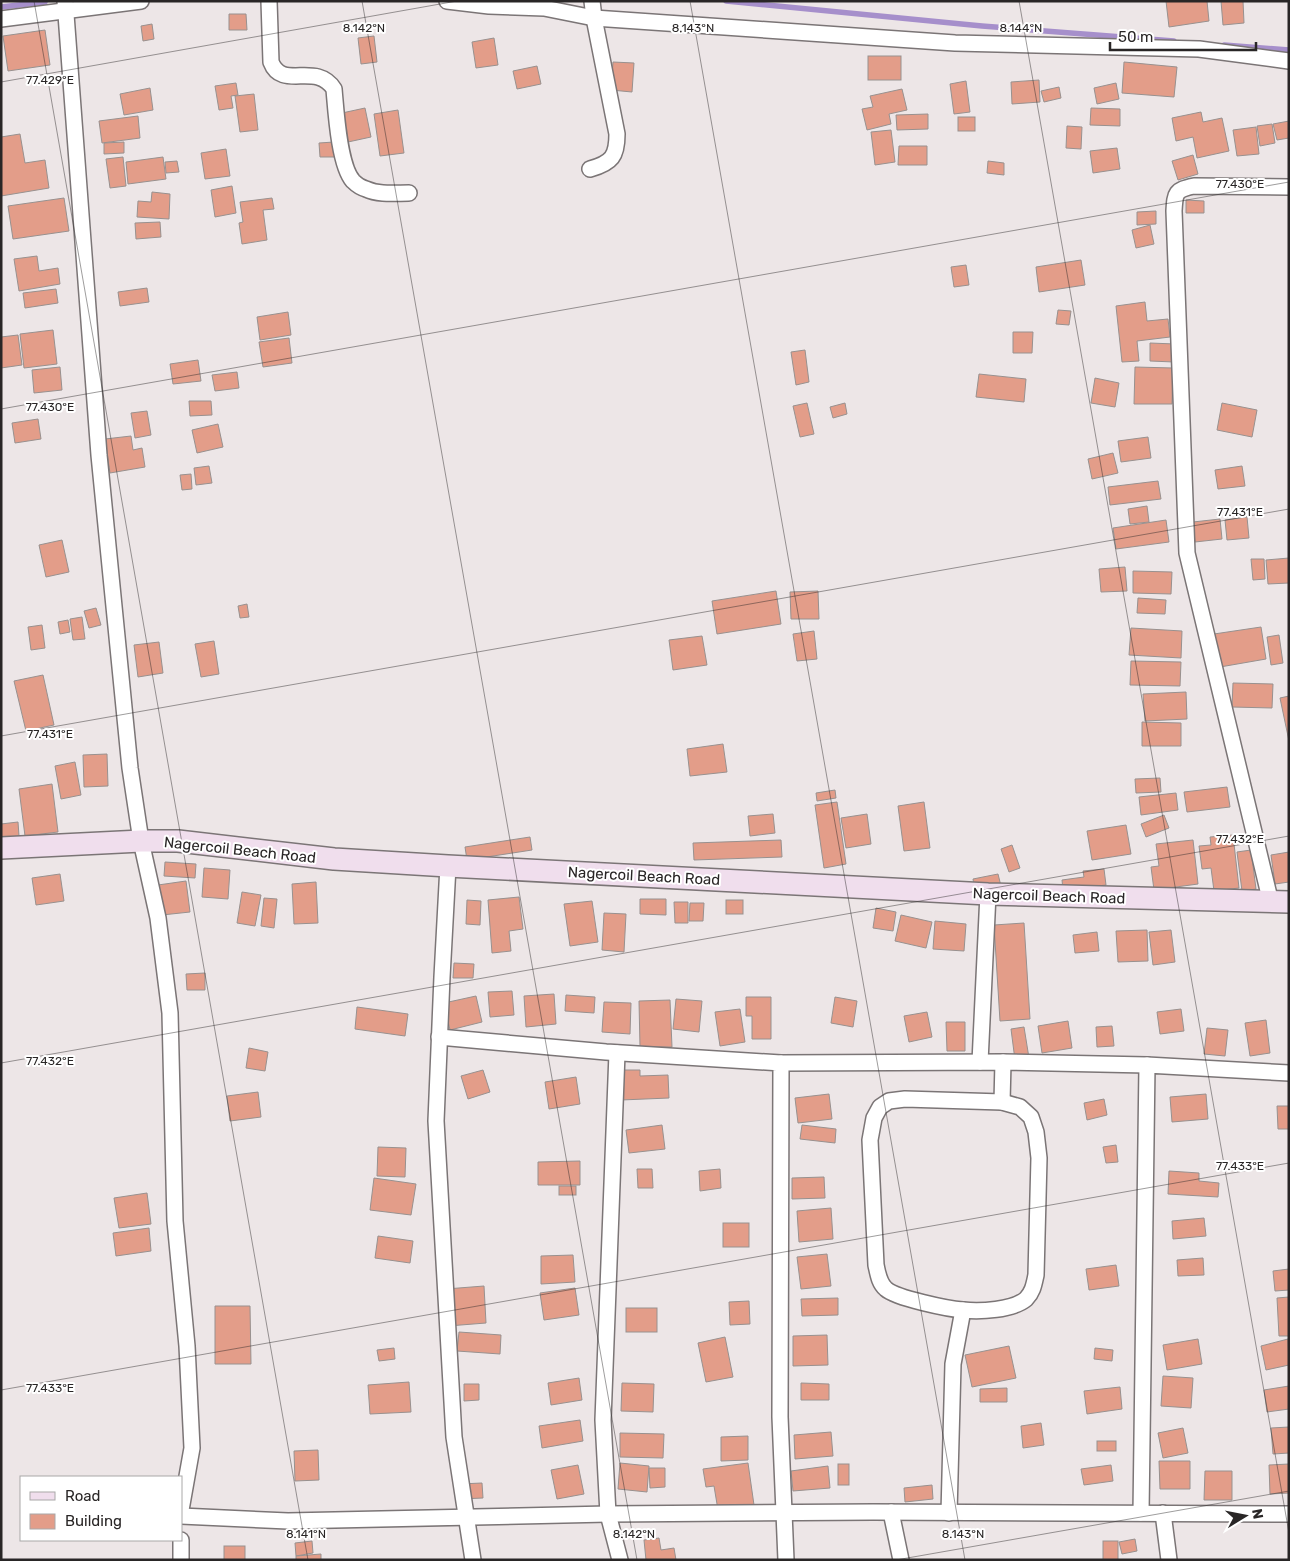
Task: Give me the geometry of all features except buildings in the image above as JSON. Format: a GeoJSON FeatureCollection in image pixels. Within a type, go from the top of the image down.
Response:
{"type":"FeatureCollection","features":[{"type":"Feature","properties":{"kind":"main road","name":"Nagercoil Beach Road"},"geometry":{"type":"LineString","coordinates":[[1,848],[141,841],[178,842],[334,859],[448,866],[988,894],[1280,903]]}},
{"type":"Feature","properties":{"kind":"street"},"geometry":{"type":"LineString","coordinates":[[1,19],[65,6],[141,1]]}},
{"type":"Feature","properties":{"kind":"street"},"geometry":{"type":"LineString","coordinates":[[269,1],[271,62],[273,68],[282,75],[324,78],[330,82],[334,89],[345,164],[353,180],[364,189],[377,193],[409,193]]}},
{"type":"Feature","properties":{"kind":"street"},"geometry":{"type":"LineString","coordinates":[[448,1],[489,6],[593,9],[955,43],[1198,49],[1289,61]]}},
{"type":"Feature","properties":{"kind":"street"},"geometry":{"type":"LineString","coordinates":[[65,6],[99,455],[130,768],[141,841],[158,918],[170,1014],[175,1221],[187,1346],[192,1448],[182,1504]]}},
{"type":"Feature","properties":{"kind":"street"},"geometry":{"type":"LineString","coordinates":[[590,170],[602,166],[612,158],[617,149],[617,134],[593,9]]}},
{"type":"Feature","properties":{"kind":"street"},"geometry":{"type":"LineString","coordinates":[[1280,903],[1187,553],[1174,211],[1175,195],[1181,188],[1194,186],[1289,187]]}},
{"type":"Feature","properties":{"kind":"street"},"geometry":{"type":"LineString","coordinates":[[448,866],[436,1121],[454,1437],[473,1560]]}},
{"type":"Feature","properties":{"kind":"street"},"geometry":{"type":"LineString","coordinates":[[980,1062],[988,894]]}},
{"type":"Feature","properties":{"kind":"street"},"geometry":{"type":"LineString","coordinates":[[440,1037],[617,1053],[781,1063],[1003,1062],[1148,1065],[1289,1073]]}},
{"type":"Feature","properties":{"kind":"street"},"geometry":{"type":"LineString","coordinates":[[617,1053],[603,1420],[608,1514],[620,1560]]}},
{"type":"Feature","properties":{"kind":"street"},"geometry":{"type":"LineString","coordinates":[[1002,1102],[1003,1062]]}},
{"type":"Feature","properties":{"kind":"street"},"geometry":{"type":"LineString","coordinates":[[781,1063],[780,1417],[786,1560]]}},
{"type":"Feature","properties":{"kind":"street"},"geometry":{"type":"LineString","coordinates":[[1141,1513],[1148,1065]]}},
{"type":"Feature","properties":{"kind":"street"},"geometry":{"type":"LineString","coordinates":[[904,1099],[1002,1102],[1020,1107],[1032,1117],[1039,1158],[1036,1275],[1032,1292],[1024,1300],[1007,1308],[963,1310],[904,1298],[887,1290],[880,1281],[876,1265],[870,1140],[874,1118],[880,1108],[889,1101],[904,1099]]}},
{"type":"Feature","properties":{"kind":"street"},"geometry":{"type":"LineString","coordinates":[[949,1513],[952,1364],[963,1310]]}},
{"type":"Feature","properties":{"kind":"street"},"geometry":{"type":"LineString","coordinates":[[182,1516],[288,1521],[608,1514],[891,1512],[1289,1514]]}},
{"type":"Feature","properties":{"kind":"street"},"geometry":{"type":"LineString","coordinates":[[891,1512],[901,1560]]}},
{"type":"Feature","properties":{"kind":"street"},"geometry":{"type":"LineString","coordinates":[[1163,1513],[1169,1560]]}},
{"type":"Feature","properties":{"kind":"street"},"geometry":{"type":"LineString","coordinates":[[181,1541],[181,1560]]}},
{"type":"Feature","properties":{"kind":"waterway"},"geometry":{"type":"LineString","coordinates":[[726,1],[982,26],[1174,41]]}},
{"type":"Feature","properties":{"kind":"waterway"},"geometry":{"type":"LineString","coordinates":[[1,7],[45,2]]}},
{"type":"Feature","properties":{"kind":"waterway"},"geometry":{"type":"LineString","coordinates":[[1224,45],[1289,50]]}}]}
